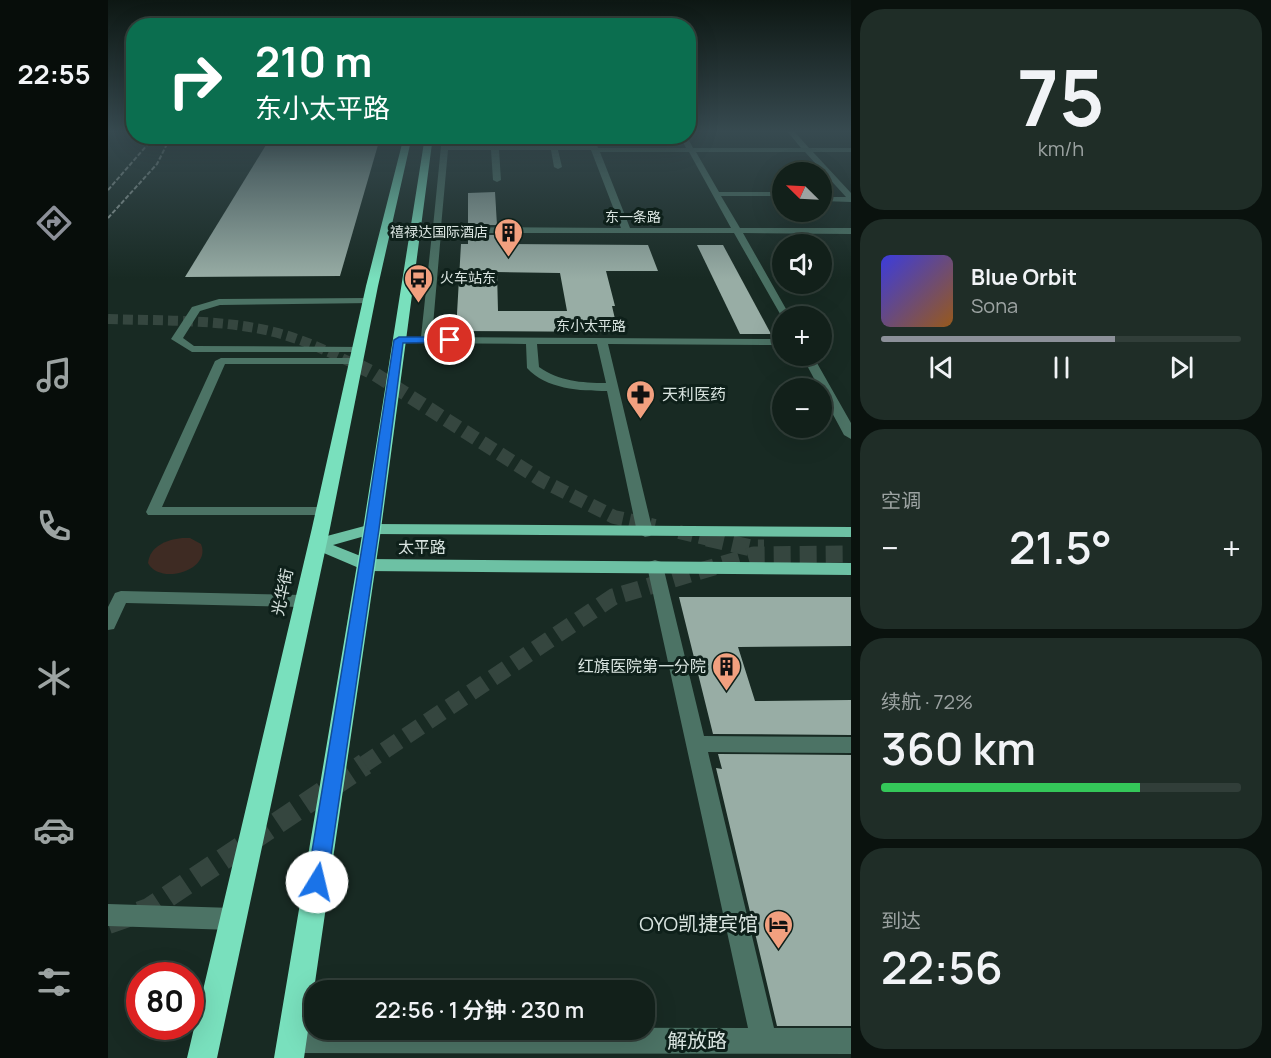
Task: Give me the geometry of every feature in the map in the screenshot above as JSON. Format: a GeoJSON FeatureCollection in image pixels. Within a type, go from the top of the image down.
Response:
{"type":"FeatureCollection","features":[{"type":"Feature","properties":{"kind":"highway","name":"光华街"},"geometry":{"type":"LineString","coordinates":[[202,1058],[398,180]]}},
{"type":"Feature","properties":{"kind":"highway"},"geometry":{"type":"LineString","coordinates":[[291,1049],[372,529],[422,180]]}},
{"type":"Feature","properties":{"kind":"main road","name":"太平路"},"geometry":{"type":"LineString","coordinates":[[317,544],[372,529],[645,532],[851,531]]}},
{"type":"Feature","properties":{"kind":"main road","name":"太平路"},"geometry":{"type":"LineString","coordinates":[[317,544],[366,565],[851,569]]}},
{"type":"Feature","properties":{"kind":"street"},"geometry":{"type":"LineString","coordinates":[[426,340],[442,180]]}},
{"type":"Feature","properties":{"kind":"street"},"geometry":{"type":"LineString","coordinates":[[606,180],[626,230]]}},
{"type":"Feature","properties":{"kind":"street"},"geometry":{"type":"LineString","coordinates":[[708,180],[779,306]]}},
{"type":"Feature","properties":{"kind":"street"},"geometry":{"type":"LineString","coordinates":[[834,180],[851,199]]}},
{"type":"Feature","properties":{"kind":"street"},"geometry":{"type":"LineString","coordinates":[[715,194],[772,194]]}},
{"type":"Feature","properties":{"kind":"street"},"geometry":{"type":"LineString","coordinates":[[832,199],[851,199]]}},
{"type":"Feature","properties":{"kind":"street","name":"东一条路"},"geometry":{"type":"LineString","coordinates":[[414,230],[851,231]]}},
{"type":"Feature","properties":{"kind":"street"},"geometry":{"type":"LineString","coordinates":[[357,355],[192,349],[177,339],[196,309],[219,302],[369,301]]}},
{"type":"Feature","properties":{"kind":"street","name":"东小太平路"},"geometry":{"type":"LineString","coordinates":[[399,340],[772,342]]}},
{"type":"Feature","properties":{"kind":"street"},"geometry":{"type":"LineString","coordinates":[[531,340],[533,368],[542,375],[563,384],[612,387]]}},
{"type":"Feature","properties":{"kind":"street"},"geometry":{"type":"LineString","coordinates":[[602,341],[645,532]]}},
{"type":"Feature","properties":{"kind":"street"},"geometry":{"type":"LineString","coordinates":[[324,512],[153,512],[220,361],[357,355]]}},
{"type":"Feature","properties":{"kind":"street"},"geometry":{"type":"LineString","coordinates":[[813,366],[851,435]]}},
{"type":"Feature","properties":{"kind":"street"},"geometry":{"type":"LineString","coordinates":[[655,566],[764,1041]]}},
{"type":"Feature","properties":{"kind":"street"},"geometry":{"type":"LineString","coordinates":[[108,624],[121,597],[303,601]]}},
{"type":"Feature","properties":{"kind":"street"},"geometry":{"type":"LineString","coordinates":[[695,744],[851,745]]}},
{"type":"Feature","properties":{"kind":"street"},"geometry":{"type":"LineString","coordinates":[[108,915],[233,919]]}},
{"type":"Feature","properties":{"kind":"street","name":"解放路"},"geometry":{"type":"LineString","coordinates":[[291,1049],[851,1041]]}},
{"type":"Feature","properties":{"kind":"shaded area"},"geometry":{"type":"Polygon","coordinates":[[[190,538],[201,544],[202,553],[199,561],[192,568],[173,574],[154,570],[148,563],[155,548],[170,540],[190,538]]]}},
{"type":"Feature","properties":{"kind":"building"},"geometry":{"type":"Polygon","coordinates":[[[244,180],[368,180],[340,276],[185,277],[244,180]]]}},
{"type":"Feature","properties":{"kind":"building"},"geometry":{"type":"Polygon","coordinates":[[[495,192],[497,225],[468,225],[468,193],[495,192]]]}},
{"type":"Feature","properties":{"kind":"building"},"geometry":{"type":"Polygon","coordinates":[[[468,235],[498,235],[498,244],[648,245],[658,271],[606,271],[615,306],[612,306],[618,332],[456,331],[461,244],[468,244],[468,235]],[[497,272],[498,311],[567,311],[560,273],[497,272]]]}},
{"type":"Feature","properties":{"kind":"building"},"geometry":{"type":"Polygon","coordinates":[[[697,245],[723,245],[771,334],[740,334],[697,245]]]}},
{"type":"Feature","properties":{"kind":"building","name":"红旗医院第一分院"},"geometry":{"type":"Polygon","coordinates":[[[679,597],[851,597],[851,646],[738,647],[755,701],[851,700],[851,735],[713,734],[679,597]]]}},
{"type":"Feature","properties":{"kind":"building"},"geometry":{"type":"Polygon","coordinates":[[[718,754],[851,755],[851,1026],[777,1026],[716,768],[722,769],[718,754]]]}},
{"type":"Feature","properties":{"kind":"tunnel"},"geometry":{"type":"LineString","coordinates":[[108,319],[192,321],[254,328],[297,339],[360,367]]}},
{"type":"Feature","properties":{"kind":"tunnel"},"geometry":{"type":"LineString","coordinates":[[357,365],[541,480],[614,517],[655,526]]}},
{"type":"Feature","properties":{"kind":"tunnel"},"geometry":{"type":"LineString","coordinates":[[679,532],[713,540]]}},
{"type":"Feature","properties":{"kind":"tunnel"},"geometry":{"type":"LineString","coordinates":[[707,538],[751,548],[764,548]]}},
{"type":"Feature","properties":{"kind":"tunnel"},"geometry":{"type":"LineString","coordinates":[[363,765],[613,597],[754,555],[851,554]]}},
{"type":"Feature","properties":{"kind":"tunnel"},"geometry":{"type":"LineString","coordinates":[[108,923],[149,909],[365,764]]}},
{"type":"Feature","properties":{"kind":"railway"},"geometry":{"type":"LineString","coordinates":[[108,190],[116,180]]}},
{"type":"Feature","properties":{"kind":"railway"},"geometry":{"type":"LineString","coordinates":[[108,218],[142,180]]}},
{"type":"Feature","properties":{"kind":"place","name":"禧禄达国际酒店"},"geometry":{"type":"Point","coordinates":[509,258]}},
{"type":"Feature","properties":{"kind":"place","name":"火车站东"},"geometry":{"type":"Point","coordinates":[419,304]}},
{"type":"Feature","properties":{"kind":"place","name":"天利医药"},"geometry":{"type":"Point","coordinates":[641,420]}},
{"type":"Feature","properties":{"kind":"place","name":"红旗医院第一分院"},"geometry":{"type":"Point","coordinates":[727,692]}},
{"type":"Feature","properties":{"kind":"place","name":"OYO凯捷宾馆"},"geometry":{"type":"Point","coordinates":[779,950]}},
{"type":"Feature","properties":{"kind":"route"},"geometry":{"type":"LineString","coordinates":[[317,882],[399,340],[450,340]]}}]}
